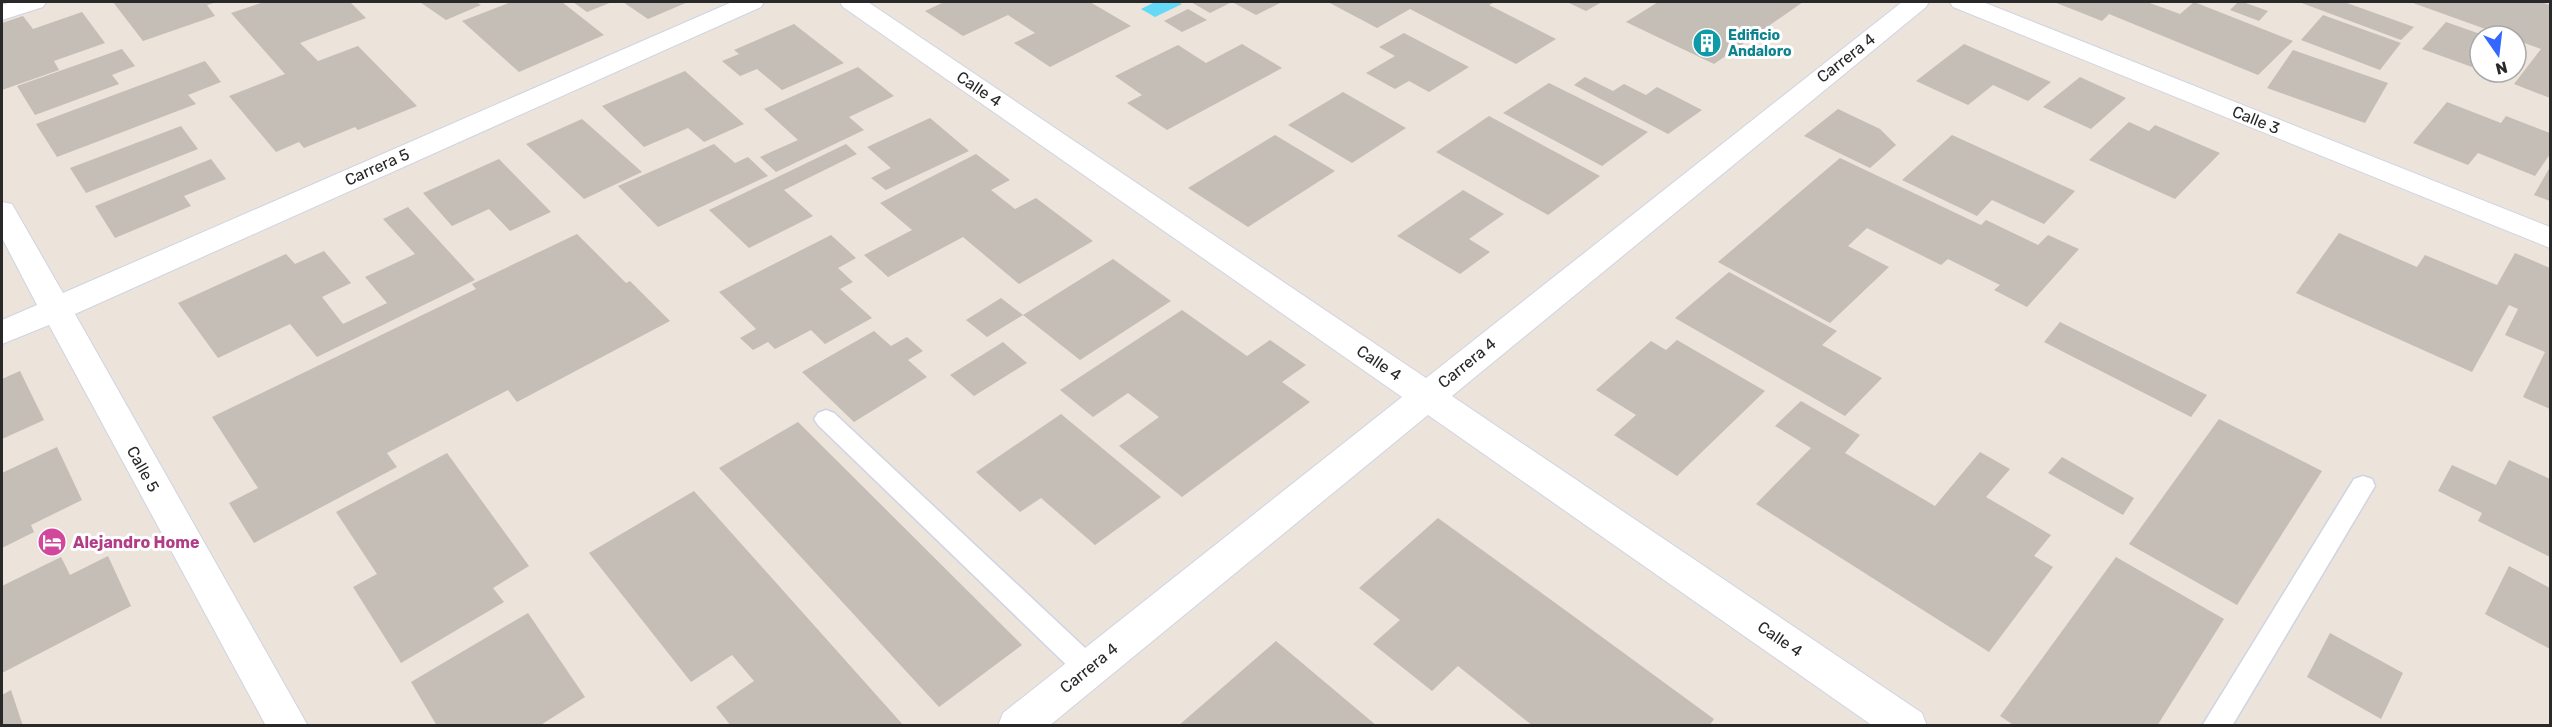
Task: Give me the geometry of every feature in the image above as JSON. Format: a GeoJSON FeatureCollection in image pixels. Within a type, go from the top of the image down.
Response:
{"type":"FeatureCollection","features":[{"type":"Feature","properties":{"kind":"street"},"geometry":{"type":"LineString","coordinates":[[2,13],[34,2]]}},
{"type":"Feature","properties":{"kind":"street","name":"Carrera 5"},"geometry":{"type":"LineString","coordinates":[[2,333],[752,2]]}},
{"type":"Feature","properties":{"kind":"street","name":"Calle 4"},"geometry":{"type":"LineString","coordinates":[[852,2],[1907,726]]}},
{"type":"Feature","properties":{"kind":"street","name":"Carrera 4"},"geometry":{"type":"LineString","coordinates":[[1018,726],[1917,2]]}},
{"type":"Feature","properties":{"kind":"street","name":"Calle 3"},"geometry":{"type":"LineString","coordinates":[[1962,2],[2550,238]]}},
{"type":"Feature","properties":{"kind":"street","name":"Calle 5"},"geometry":{"type":"LineString","coordinates":[[2,211],[223,614],[288,726]]}},
{"type":"Feature","properties":{"kind":"lane"},"geometry":{"type":"LineString","coordinates":[[826,419],[1089,669]]}},
{"type":"Feature","properties":{"kind":"lane"},"geometry":{"type":"LineString","coordinates":[[2216,726],[2363,486]]}},
{"type":"Feature","properties":{"kind":"water"},"geometry":{"type":"Polygon","coordinates":[[[1155,2],[1182,4],[1155,17],[1141,9],[1155,2]]]}},
{"type":"Feature","properties":{"kind":"building"},"geometry":{"type":"Polygon","coordinates":[[[113,2],[217,2],[207,5],[215,16],[143,41],[113,2]]]}},
{"type":"Feature","properties":{"kind":"building"},"geometry":{"type":"Polygon","coordinates":[[[264,2],[350,2],[366,18],[300,43],[318,61],[358,46],[417,106],[358,130],[355,127],[304,148],[299,142],[276,152],[229,96],[285,74],[231,13],[264,2]]]}},
{"type":"Feature","properties":{"kind":"building"},"geometry":{"type":"Polygon","coordinates":[[[420,2],[476,2],[481,5],[446,20],[420,2]]]}},
{"type":"Feature","properties":{"kind":"building"},"geometry":{"type":"Polygon","coordinates":[[[511,2],[562,2],[604,35],[519,72],[462,21],[511,2]]]}},
{"type":"Feature","properties":{"kind":"building"},"geometry":{"type":"Polygon","coordinates":[[[573,2],[612,2],[587,12],[573,2]]]}},
{"type":"Feature","properties":{"kind":"building"},"geometry":{"type":"Polygon","coordinates":[[[623,2],[688,2],[648,19],[623,2]]]}},
{"type":"Feature","properties":{"kind":"building"},"geometry":{"type":"Polygon","coordinates":[[[940,2],[1090,2],[1131,26],[1050,67],[1014,43],[1035,33],[1008,15],[963,36],[925,11],[942,3],[940,2]]]}},
{"type":"Feature","properties":{"kind":"building"},"geometry":{"type":"Polygon","coordinates":[[[1191,2],[1232,2],[1210,13],[1191,2]]]}},
{"type":"Feature","properties":{"kind":"building"},"geometry":{"type":"Polygon","coordinates":[[[1232,2],[1282,2],[1256,15],[1232,2]]]}},
{"type":"Feature","properties":{"kind":"building"},"geometry":{"type":"Polygon","coordinates":[[[1328,2],[1495,2],[1489,5],[1556,39],[1516,64],[1410,9],[1377,28],[1328,2]]]}},
{"type":"Feature","properties":{"kind":"building"},"geometry":{"type":"Polygon","coordinates":[[[1567,2],[1602,2],[1586,11],[1567,2]]]}},
{"type":"Feature","properties":{"kind":"building","name":"Edificio Andaloro"},"geometry":{"type":"Polygon","coordinates":[[[1658,2],[1803,2],[1714,64],[1626,22],[1658,2]]]}},
{"type":"Feature","properties":{"kind":"building"},"geometry":{"type":"Polygon","coordinates":[[[2054,2],[2147,2],[2180,14],[2194,2],[2293,41],[2258,75],[2109,14],[2102,21],[2054,2]]]}},
{"type":"Feature","properties":{"kind":"building"},"geometry":{"type":"Polygon","coordinates":[[[2238,2],[2268,11],[2259,21],[2230,10],[2238,2]]]}},
{"type":"Feature","properties":{"kind":"building"},"geometry":{"type":"Polygon","coordinates":[[[2299,2],[2344,2],[2414,27],[2401,40],[2299,2]]]}},
{"type":"Feature","properties":{"kind":"building"},"geometry":{"type":"Polygon","coordinates":[[[2541,2],[2550,5],[2550,98],[2514,84],[2528,84],[2528,66],[2541,49],[2528,44],[2528,24],[2472,24],[2413,3],[2541,2]]]}},
{"type":"Feature","properties":{"kind":"building"},"geometry":{"type":"Polygon","coordinates":[[[1188,9],[1207,20],[1182,32],[1164,21],[1188,9]]]}},
{"type":"Feature","properties":{"kind":"building"},"geometry":{"type":"Polygon","coordinates":[[[82,12],[105,43],[54,61],[59,70],[2,90],[2,23],[23,16],[33,29],[82,12]]]}},
{"type":"Feature","properties":{"kind":"building"},"geometry":{"type":"Polygon","coordinates":[[[2323,15],[2401,43],[2380,70],[2301,40],[2323,15]]]}},
{"type":"Feature","properties":{"kind":"building"},"geometry":{"type":"Polygon","coordinates":[[[2446,22],[2468,30],[2468,66],[2422,49],[2446,22]]]}},
{"type":"Feature","properties":{"kind":"building"},"geometry":{"type":"Polygon","coordinates":[[[794,24],[844,63],[782,90],[757,69],[740,76],[722,61],[739,54],[734,50],[794,24]]]}},
{"type":"Feature","properties":{"kind":"building"},"geometry":{"type":"Polygon","coordinates":[[[1404,33],[1469,67],[1429,92],[1409,81],[1395,89],[1366,73],[1395,56],[1379,47],[1404,33]]]}},
{"type":"Feature","properties":{"kind":"building"},"geometry":{"type":"Polygon","coordinates":[[[1242,44],[1282,68],[1167,130],[1127,103],[1142,95],[1115,76],[1178,45],[1206,63],[1242,44]]]}},
{"type":"Feature","properties":{"kind":"building"},"geometry":{"type":"Polygon","coordinates":[[[1964,44],[2051,82],[2028,101],[1993,85],[1968,105],[1916,81],[1964,44]]]}},
{"type":"Feature","properties":{"kind":"building"},"geometry":{"type":"Polygon","coordinates":[[[122,49],[135,66],[112,75],[119,84],[35,115],[17,86],[122,49]]]}},
{"type":"Feature","properties":{"kind":"building"},"geometry":{"type":"Polygon","coordinates":[[[2293,50],[2388,83],[2365,123],[2267,88],[2293,50]]]}},
{"type":"Feature","properties":{"kind":"building"},"geometry":{"type":"Polygon","coordinates":[[[205,61],[221,82],[188,95],[196,104],[57,157],[36,124],[205,61]]]}},
{"type":"Feature","properties":{"kind":"building"},"geometry":{"type":"Polygon","coordinates":[[[858,67],[894,96],[849,117],[864,130],[776,172],[760,157],[798,140],[764,109],[858,67]]]}},
{"type":"Feature","properties":{"kind":"building"},"geometry":{"type":"Polygon","coordinates":[[[685,71],[744,124],[704,142],[688,128],[644,147],[602,106],[685,71]]]}},
{"type":"Feature","properties":{"kind":"building"},"geometry":{"type":"Polygon","coordinates":[[[1585,77],[1613,91],[1624,84],[1646,95],[1657,87],[1702,110],[1668,134],[1574,85],[1585,77]]]}},
{"type":"Feature","properties":{"kind":"building"},"geometry":{"type":"Polygon","coordinates":[[[2080,77],[2126,98],[2091,129],[2043,107],[2080,77]]]}},
{"type":"Feature","properties":{"kind":"building"},"geometry":{"type":"Polygon","coordinates":[[[1549,83],[1648,132],[1602,166],[1503,113],[1549,83]]]}},
{"type":"Feature","properties":{"kind":"building"},"geometry":{"type":"Polygon","coordinates":[[[1343,92],[1406,128],[1352,163],[1288,125],[1343,92]]]}},
{"type":"Feature","properties":{"kind":"building"},"geometry":{"type":"Polygon","coordinates":[[[2447,102],[2501,123],[2506,116],[2550,133],[2550,154],[2535,176],[2478,153],[2468,165],[2413,143],[2447,102]]]}},
{"type":"Feature","properties":{"kind":"building"},"geometry":{"type":"Polygon","coordinates":[[[1838,109],[1880,129],[1896,145],[1870,168],[1804,136],[1838,109]]]}},
{"type":"Feature","properties":{"kind":"building"},"geometry":{"type":"Polygon","coordinates":[[[1489,116],[1600,176],[1548,215],[1436,152],[1489,116]]]}},
{"type":"Feature","properties":{"kind":"building"},"geometry":{"type":"Polygon","coordinates":[[[930,118],[969,151],[886,190],[871,178],[891,168],[867,147],[930,118]]]}},
{"type":"Feature","properties":{"kind":"building"},"geometry":{"type":"Polygon","coordinates":[[[582,119],[642,172],[584,199],[526,144],[582,119]]]}},
{"type":"Feature","properties":{"kind":"building"},"geometry":{"type":"Polygon","coordinates":[[[2129,122],[2149,131],[2155,125],[2220,153],[2175,199],[2089,160],[2129,122]]]}},
{"type":"Feature","properties":{"kind":"building"},"geometry":{"type":"Polygon","coordinates":[[[181,126],[198,149],[86,193],[70,168],[181,126]]]}},
{"type":"Feature","properties":{"kind":"building"},"geometry":{"type":"Polygon","coordinates":[[[1275,135],[1335,171],[1248,227],[1188,188],[1275,135]]]}},
{"type":"Feature","properties":{"kind":"building"},"geometry":{"type":"Polygon","coordinates":[[[1952,135],[2075,191],[2044,224],[1992,200],[1977,216],[1902,180],[1952,135]]]}},
{"type":"Feature","properties":{"kind":"building"},"geometry":{"type":"Polygon","coordinates":[[[714,144],[735,163],[748,157],[768,176],[658,227],[618,186],[714,144]]]}},
{"type":"Feature","properties":{"kind":"building"},"geometry":{"type":"Polygon","coordinates":[[[846,144],[857,154],[784,190],[813,216],[749,248],[709,210],[846,144]]]}},
{"type":"Feature","properties":{"kind":"building"},"geometry":{"type":"Polygon","coordinates":[[[976,154],[1010,180],[991,190],[1015,209],[1036,198],[1093,241],[1019,284],[963,237],[888,277],[864,255],[912,230],[880,203],[976,154]]]}},
{"type":"Feature","properties":{"kind":"building"},"geometry":{"type":"Polygon","coordinates":[[[1840,158],[1981,225],[1986,220],[2038,245],[2048,235],[2079,249],[2027,307],[1994,290],[2000,285],[1948,259],[1941,265],[1867,228],[1848,246],[1889,267],[1830,323],[1718,262],[1840,158]]]}},
{"type":"Feature","properties":{"kind":"building"},"geometry":{"type":"Polygon","coordinates":[[[211,159],[226,179],[184,196],[191,206],[115,238],[95,206],[211,159]]]}},
{"type":"Feature","properties":{"kind":"building"},"geometry":{"type":"Polygon","coordinates":[[[499,159],[551,212],[510,231],[489,209],[452,226],[423,193],[499,159]]]}},
{"type":"Feature","properties":{"kind":"building"},"geometry":{"type":"Polygon","coordinates":[[[2550,167],[2550,201],[2534,195],[2550,167]]]}},
{"type":"Feature","properties":{"kind":"building"},"geometry":{"type":"Polygon","coordinates":[[[1463,190],[1504,214],[1469,239],[1490,252],[1460,274],[1397,236],[1463,190]]]}},
{"type":"Feature","properties":{"kind":"building"},"geometry":{"type":"Polygon","coordinates":[[[408,207],[475,280],[317,357],[290,324],[218,358],[178,303],[286,254],[295,264],[324,251],[351,283],[322,297],[343,324],[387,303],[365,277],[415,254],[383,219],[408,207]]]}},
{"type":"Feature","properties":{"kind":"building"},"geometry":{"type":"Polygon","coordinates":[[[2339,233],[2417,267],[2425,255],[2497,285],[2515,253],[2550,268],[2550,409],[2523,397],[2545,352],[2505,335],[2518,309],[2509,305],[2472,372],[2296,293],[2339,233]]]}},
{"type":"Feature","properties":{"kind":"building"},"geometry":{"type":"Polygon","coordinates":[[[577,234],[626,283],[630,281],[670,321],[517,402],[508,390],[387,453],[397,467],[254,543],[229,503],[258,488],[212,417],[476,289],[472,284],[577,234]]]}},
{"type":"Feature","properties":{"kind":"building"},"geometry":{"type":"Polygon","coordinates":[[[831,235],[856,258],[838,268],[853,282],[840,289],[872,318],[825,344],[811,330],[775,349],[768,342],[753,350],[740,338],[756,329],[719,292],[831,235]]]}},
{"type":"Feature","properties":{"kind":"building"},"geometry":{"type":"Polygon","coordinates":[[[1113,259],[1171,301],[1080,360],[1023,315],[1113,259]]]}},
{"type":"Feature","properties":{"kind":"building"},"geometry":{"type":"Polygon","coordinates":[[[1729,272],[1837,331],[1822,345],[1882,378],[1845,416],[1675,318],[1729,272]]]}},
{"type":"Feature","properties":{"kind":"building"},"geometry":{"type":"Polygon","coordinates":[[[1001,298],[1023,315],[987,337],[966,320],[1001,298]]]}},
{"type":"Feature","properties":{"kind":"building"},"geometry":{"type":"Polygon","coordinates":[[[1182,310],[1247,356],[1270,340],[1306,365],[1282,382],[1310,402],[1182,497],[1119,446],[1159,417],[1128,393],[1093,417],[1060,390],[1182,310]]]}},
{"type":"Feature","properties":{"kind":"building"},"geometry":{"type":"Polygon","coordinates":[[[2060,322],[2207,395],[2191,417],[2044,342],[2060,322]]]}},
{"type":"Feature","properties":{"kind":"building"},"geometry":{"type":"Polygon","coordinates":[[[874,331],[891,346],[907,337],[923,351],[908,360],[927,377],[854,422],[802,372],[874,331]]]}},
{"type":"Feature","properties":{"kind":"building"},"geometry":{"type":"Polygon","coordinates":[[[1677,340],[1765,391],[1677,476],[1614,435],[1636,415],[1596,390],[1651,341],[1666,350],[1677,340]]]}},
{"type":"Feature","properties":{"kind":"building"},"geometry":{"type":"Polygon","coordinates":[[[1003,342],[1027,363],[974,396],[950,375],[1003,342]]]}},
{"type":"Feature","properties":{"kind":"building"},"geometry":{"type":"Polygon","coordinates":[[[20,371],[44,420],[2,439],[2,379],[20,371]]]}},
{"type":"Feature","properties":{"kind":"building"},"geometry":{"type":"Polygon","coordinates":[[[1801,401],[1860,435],[1845,453],[1935,506],[1980,452],[2010,469],[1986,497],[2051,535],[2034,556],[2053,567],[1989,652],[1756,504],[1811,448],[1775,426],[1801,401]]]}},
{"type":"Feature","properties":{"kind":"building"},"geometry":{"type":"Polygon","coordinates":[[[1061,414],[1161,497],[1095,545],[1041,498],[1020,512],[976,472],[1061,414]]]}},
{"type":"Feature","properties":{"kind":"building"},"geometry":{"type":"Polygon","coordinates":[[[2219,419],[2322,471],[2237,605],[2129,544],[2219,419]]]}},
{"type":"Feature","properties":{"kind":"building"},"geometry":{"type":"Polygon","coordinates":[[[798,422],[1022,645],[939,707],[719,468],[798,422]]]}},
{"type":"Feature","properties":{"kind":"building"},"geometry":{"type":"Polygon","coordinates":[[[57,447],[82,500],[31,525],[34,532],[2,548],[2,473],[57,447]]]}},
{"type":"Feature","properties":{"kind":"building"},"geometry":{"type":"Polygon","coordinates":[[[447,453],[529,566],[493,588],[504,602],[401,663],[353,587],[377,574],[336,512],[447,453]]]}},
{"type":"Feature","properties":{"kind":"building"},"geometry":{"type":"Polygon","coordinates":[[[2062,457],[2134,498],[2123,515],[2048,473],[2062,457]]]}},
{"type":"Feature","properties":{"kind":"building"},"geometry":{"type":"Polygon","coordinates":[[[2509,460],[2550,479],[2550,557],[2478,521],[2482,513],[2438,491],[2452,465],[2496,485],[2509,460]]]}},
{"type":"Feature","properties":{"kind":"building"},"geometry":{"type":"Polygon","coordinates":[[[694,491],[904,726],[731,726],[716,707],[754,681],[732,655],[691,682],[589,553],[694,491]]]}},
{"type":"Feature","properties":{"kind":"building"},"geometry":{"type":"Polygon","coordinates":[[[1438,518],[1714,719],[1709,726],[1533,726],[1458,666],[1432,691],[1373,644],[1400,620],[1359,588],[1438,518]]]}},
{"type":"Feature","properties":{"kind":"building"},"geometry":{"type":"Polygon","coordinates":[[[108,556],[131,606],[2,673],[2,586],[61,557],[70,575],[108,556]]]}},
{"type":"Feature","properties":{"kind":"building"},"geometry":{"type":"Polygon","coordinates":[[[2116,557],[2224,619],[2157,726],[2015,726],[2000,716],[2116,557]]]}},
{"type":"Feature","properties":{"kind":"building"},"geometry":{"type":"Polygon","coordinates":[[[2509,566],[2550,588],[2550,649],[2485,614],[2509,566]]]}},
{"type":"Feature","properties":{"kind":"building"},"geometry":{"type":"Polygon","coordinates":[[[528,613],[585,697],[539,726],[437,726],[411,682],[528,613]]]}},
{"type":"Feature","properties":{"kind":"building"},"geometry":{"type":"Polygon","coordinates":[[[2330,633],[2403,673],[2381,719],[2307,677],[2330,633]]]}},
{"type":"Feature","properties":{"kind":"building"},"geometry":{"type":"Polygon","coordinates":[[[1276,641],[1377,726],[1178,726],[1276,641]]]}},
{"type":"Feature","properties":{"kind":"building"},"geometry":{"type":"Polygon","coordinates":[[[11,690],[23,726],[2,726],[2,695],[11,690]]]}},
{"type":"Feature","properties":{"kind":"place","name":"Edificio Andaloro"},"geometry":{"type":"Point","coordinates":[1707,43]}},
{"type":"Feature","properties":{"kind":"place","name":"Alejandro Home"},"geometry":{"type":"Point","coordinates":[52,542]}}]}
